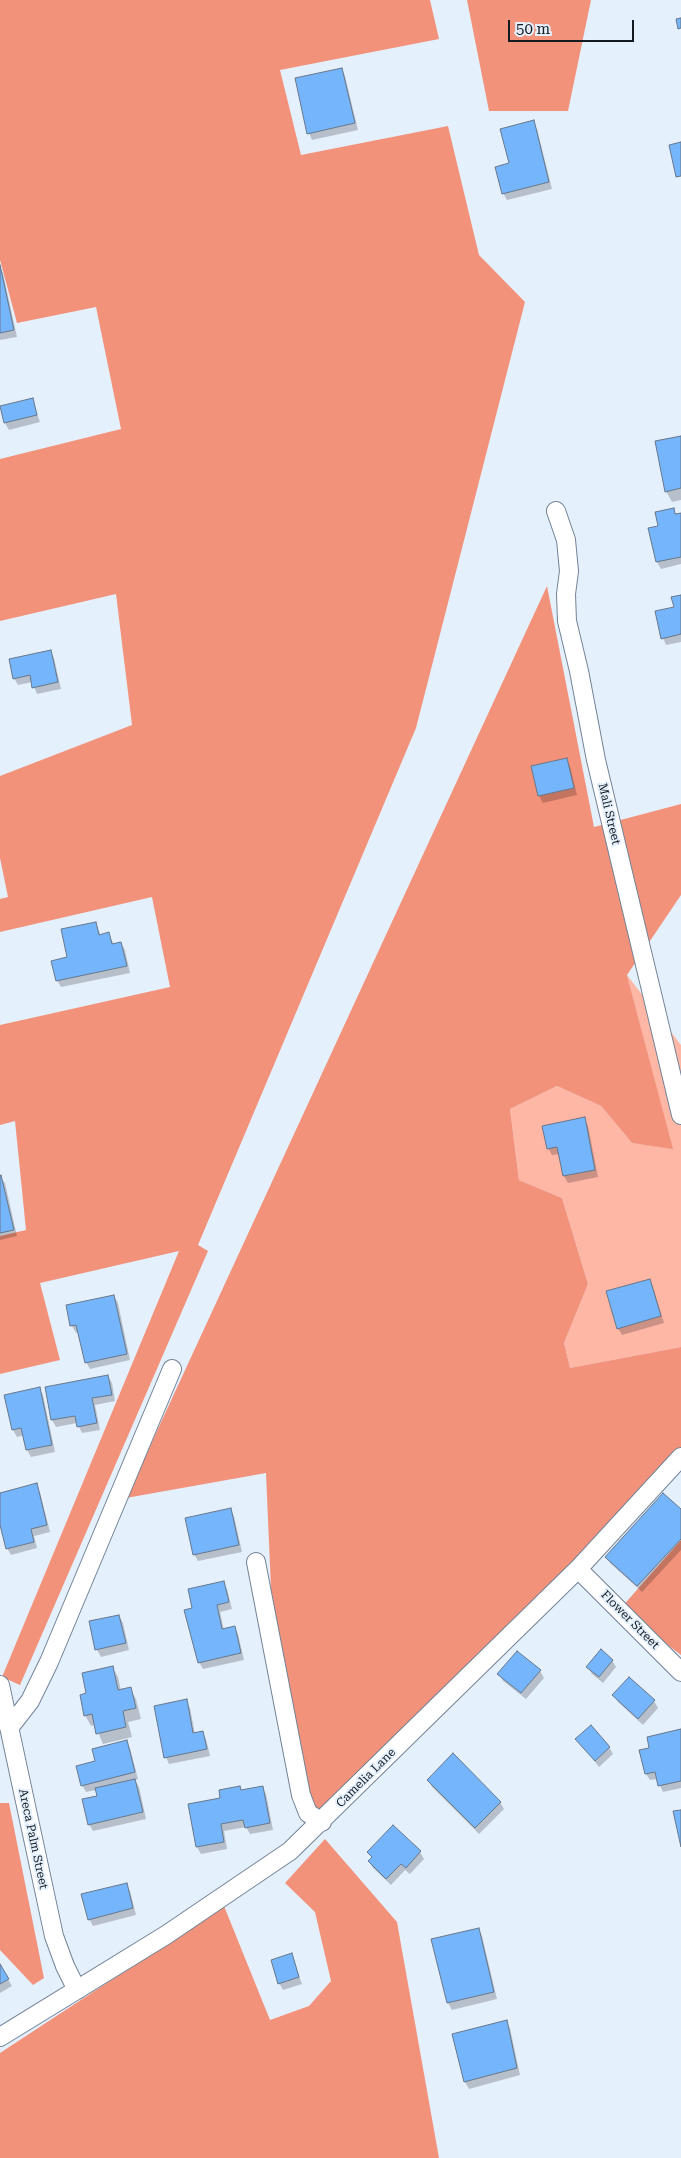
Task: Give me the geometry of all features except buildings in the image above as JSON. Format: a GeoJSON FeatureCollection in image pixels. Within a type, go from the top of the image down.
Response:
{"type":"FeatureCollection","features":[{"type":"Feature","properties":{"kind":"street","name":"Mali Street"},"geometry":{"type":"LineString","coordinates":[[556,511],[566,540],[569,571],[566,594],[567,621],[596,760],[681,1115]]}},
{"type":"Feature","properties":{"kind":"street"},"geometry":{"type":"LineString","coordinates":[[9,1728],[30,1701],[48,1662],[172,1369]]}},
{"type":"Feature","properties":{"kind":"street","name":"Camelia Lane"},"geometry":{"type":"LineString","coordinates":[[0,2036],[166,1935],[290,1851],[322,1822],[578,1569],[681,1457]]}},
{"type":"Feature","properties":{"kind":"street"},"geometry":{"type":"LineString","coordinates":[[256,1562],[301,1795],[308,1813],[322,1822]]}},
{"type":"Feature","properties":{"kind":"street","name":"Flower Street"},"geometry":{"type":"LineString","coordinates":[[578,1569],[681,1672]]}},
{"type":"Feature","properties":{"kind":"street","name":"Areca Palm Street"},"geometry":{"type":"LineString","coordinates":[[0,1685],[54,1936],[65,1966],[77,1990]]}},
{"type":"Feature","properties":{"kind":"shaded area"},"geometry":{"type":"Polygon","coordinates":[[[0,0],[430,0],[439,39],[280,70],[301,155],[448,126],[479,255],[525,302],[416,728],[198,1245],[208,1251],[20,1685],[2,1677],[179,1251],[40,1283],[60,1360],[0,1374],[0,1236],[26,1230],[15,1121],[0,1125],[0,1025],[170,987],[152,897],[0,932],[0,899],[8,897],[0,858],[0,776],[132,725],[116,594],[0,621],[0,459],[121,429],[96,307],[17,323],[0,260],[0,0]]]}},
{"type":"Feature","properties":{"kind":"shaded area"},"geometry":{"type":"Polygon","coordinates":[[[467,0],[591,0],[568,111],[489,111],[467,0]]]}},
{"type":"Feature","properties":{"kind":"shaded area"},"geometry":{"type":"Polygon","coordinates":[[[547,586],[594,827],[681,804],[681,895],[627,975],[673,1149],[632,1143],[601,1106],[557,1086],[510,1109],[519,1180],[562,1198],[588,1284],[564,1343],[570,1368],[681,1347],[681,1458],[322,1822],[305,1809],[274,1659],[266,1473],[126,1498],[547,586]]]}},
{"type":"Feature","properties":{"kind":"shaded area"},"geometry":{"type":"Polygon","coordinates":[[[627,975],[681,1045],[681,1347],[570,1368],[564,1343],[588,1284],[562,1198],[519,1180],[510,1109],[557,1086],[601,1106],[632,1143],[672,1148],[627,975]]]}},
{"type":"Feature","properties":{"kind":"shaded area"},"geometry":{"type":"Polygon","coordinates":[[[681,1540],[681,1655],[620,1609],[681,1540]]]}},
{"type":"Feature","properties":{"kind":"shaded area"},"geometry":{"type":"Polygon","coordinates":[[[0,1803],[9,1803],[44,1978],[33,1985],[0,1950],[0,1803]]]}},
{"type":"Feature","properties":{"kind":"shaded area"},"geometry":{"type":"Polygon","coordinates":[[[325,1839],[397,1922],[439,2158],[0,2158],[0,2053],[224,1906],[270,2020],[309,2006],[331,1981],[315,1912],[285,1883],[325,1839]]]}}]}
